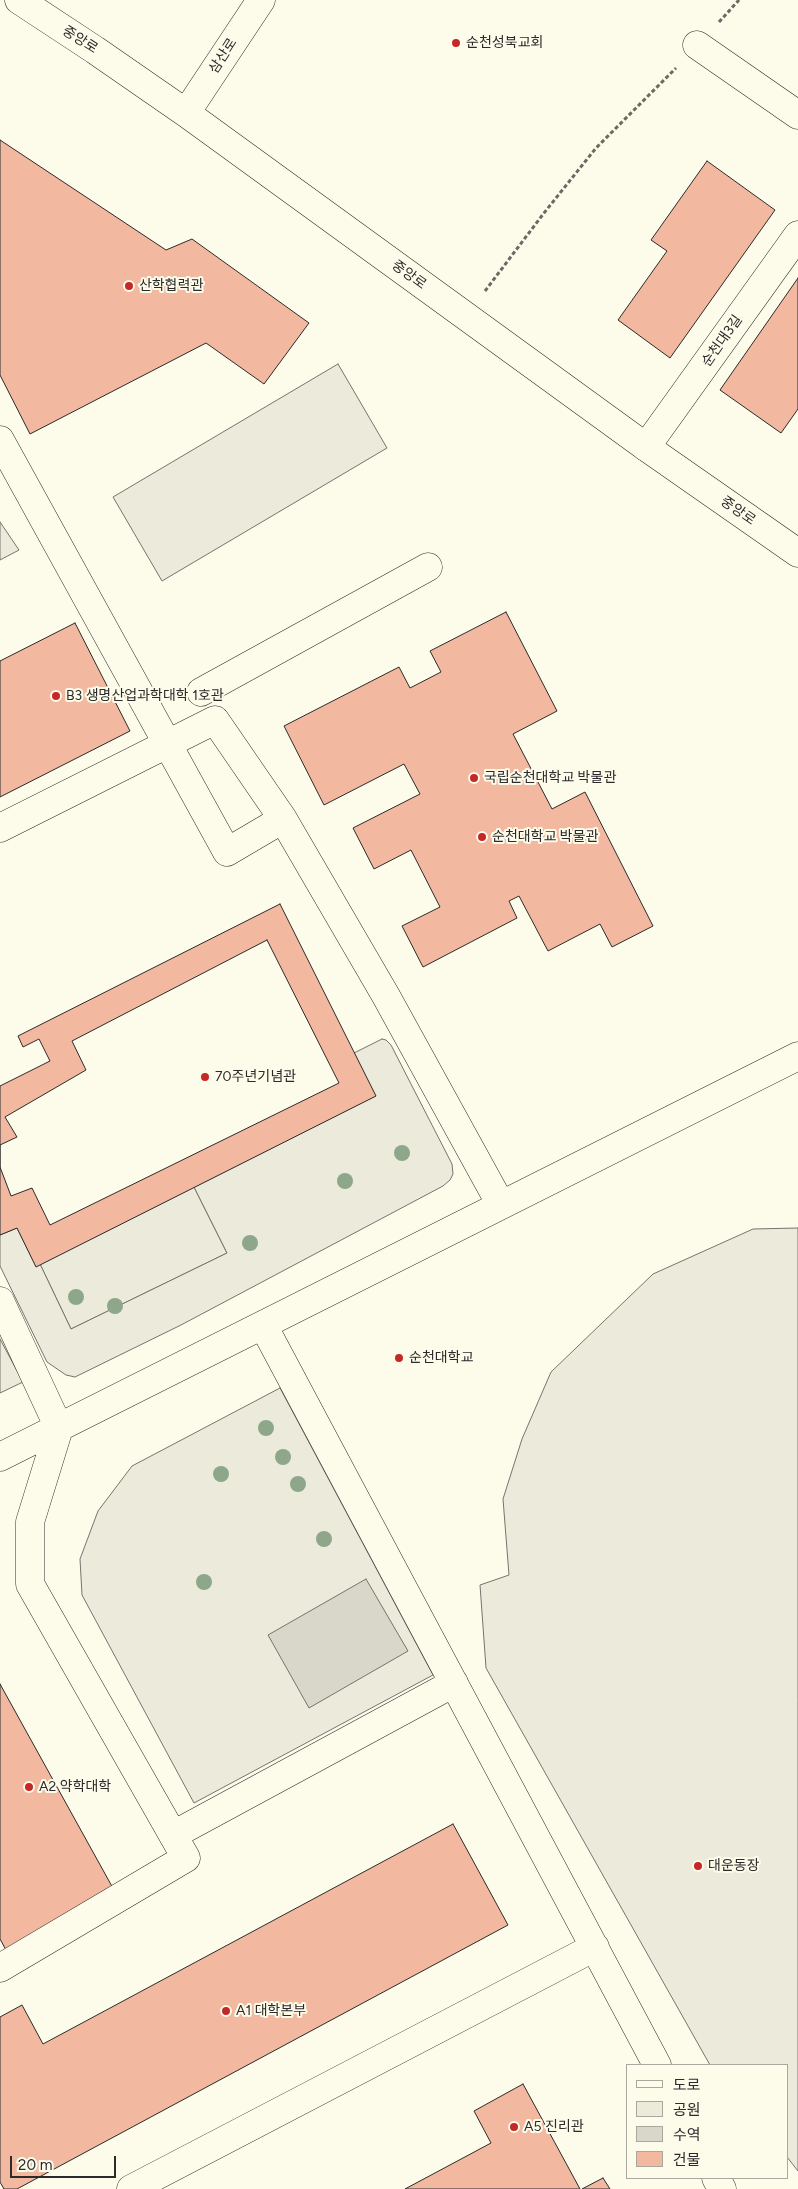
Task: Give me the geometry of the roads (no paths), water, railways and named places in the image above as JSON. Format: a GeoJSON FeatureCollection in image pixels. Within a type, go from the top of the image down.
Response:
{"type":"FeatureCollection","features":[{"type":"Feature","properties":{"kind":"street","name":"중앙로"},"geometry":{"type":"LineString","coordinates":[[19,0],[186,113],[646,448],[798,553]]}},
{"type":"Feature","properties":{"kind":"street","name":"삼산로"},"geometry":{"type":"LineString","coordinates":[[186,113],[261,0]]}},
{"type":"Feature","properties":{"kind":"street"},"geometry":{"type":"LineString","coordinates":[[697,45],[798,115]]}},
{"type":"Feature","properties":{"kind":"street","name":"순천대3길"},"geometry":{"type":"LineString","coordinates":[[646,448],[798,235]]}},
{"type":"Feature","properties":{"kind":"street"},"geometry":{"type":"LineString","coordinates":[[0,440],[227,852],[284,818]]}},
{"type":"Feature","properties":{"kind":"street"},"geometry":{"type":"LineString","coordinates":[[201,692],[428,567]]}},
{"type":"Feature","properties":{"kind":"street"},"geometry":{"type":"LineString","coordinates":[[0,828],[167,746],[215,720],[284,818],[386,996],[501,1205]]}},
{"type":"Feature","properties":{"kind":"street"},"geometry":{"type":"LineString","coordinates":[[0,1457],[798,1056]]}},
{"type":"Feature","properties":{"kind":"street"},"geometry":{"type":"LineString","coordinates":[[0,1301],[59,1428],[30,1522],[30,1584],[186,1858],[0,1968]]}},
{"type":"Feature","properties":{"kind":"street"},"geometry":{"type":"LineString","coordinates":[[263,1325],[656,2064]]}},
{"type":"Feature","properties":{"kind":"street"},"geometry":{"type":"LineString","coordinates":[[173,1835],[454,1683]]}},
{"type":"Feature","properties":{"kind":"street"},"geometry":{"type":"LineString","coordinates":[[131,2189],[595,1947]]}},
{"type":"Feature","properties":{"kind":"water"},"geometry":{"type":"Polygon","coordinates":[[[366,1579],[408,1651],[309,1708],[268,1635],[366,1579]]]}},
{"type":"Feature","properties":{"kind":"place","name":"순천성북교회"},"geometry":{"type":"Point","coordinates":[456,43]}},
{"type":"Feature","properties":{"kind":"place","name":"산학협력관"},"geometry":{"type":"Point","coordinates":[129,286]}},
{"type":"Feature","properties":{"kind":"place","name":"B3 생명산업과학대학 1호관"},"geometry":{"type":"Point","coordinates":[56,696]}},
{"type":"Feature","properties":{"kind":"place","name":"국립순천대학교 박물관"},"geometry":{"type":"Point","coordinates":[474,778]}},
{"type":"Feature","properties":{"kind":"place","name":"순천대학교 박물관"},"geometry":{"type":"Point","coordinates":[482,837]}},
{"type":"Feature","properties":{"kind":"place","name":"70주년기념관"},"geometry":{"type":"Point","coordinates":[205,1077]}},
{"type":"Feature","properties":{"kind":"place","name":"순천대학교"},"geometry":{"type":"Point","coordinates":[399,1358]}},
{"type":"Feature","properties":{"kind":"place","name":"A2 약학대학"},"geometry":{"type":"Point","coordinates":[29,1787]}},
{"type":"Feature","properties":{"kind":"place","name":"대운동장"},"geometry":{"type":"Point","coordinates":[698,1866]}},
{"type":"Feature","properties":{"kind":"place","name":"A1 대학본부"},"geometry":{"type":"Point","coordinates":[226,2011]}},
{"type":"Feature","properties":{"kind":"place","name":"A5 진리관"},"geometry":{"type":"Point","coordinates":[514,2127]}}]}
